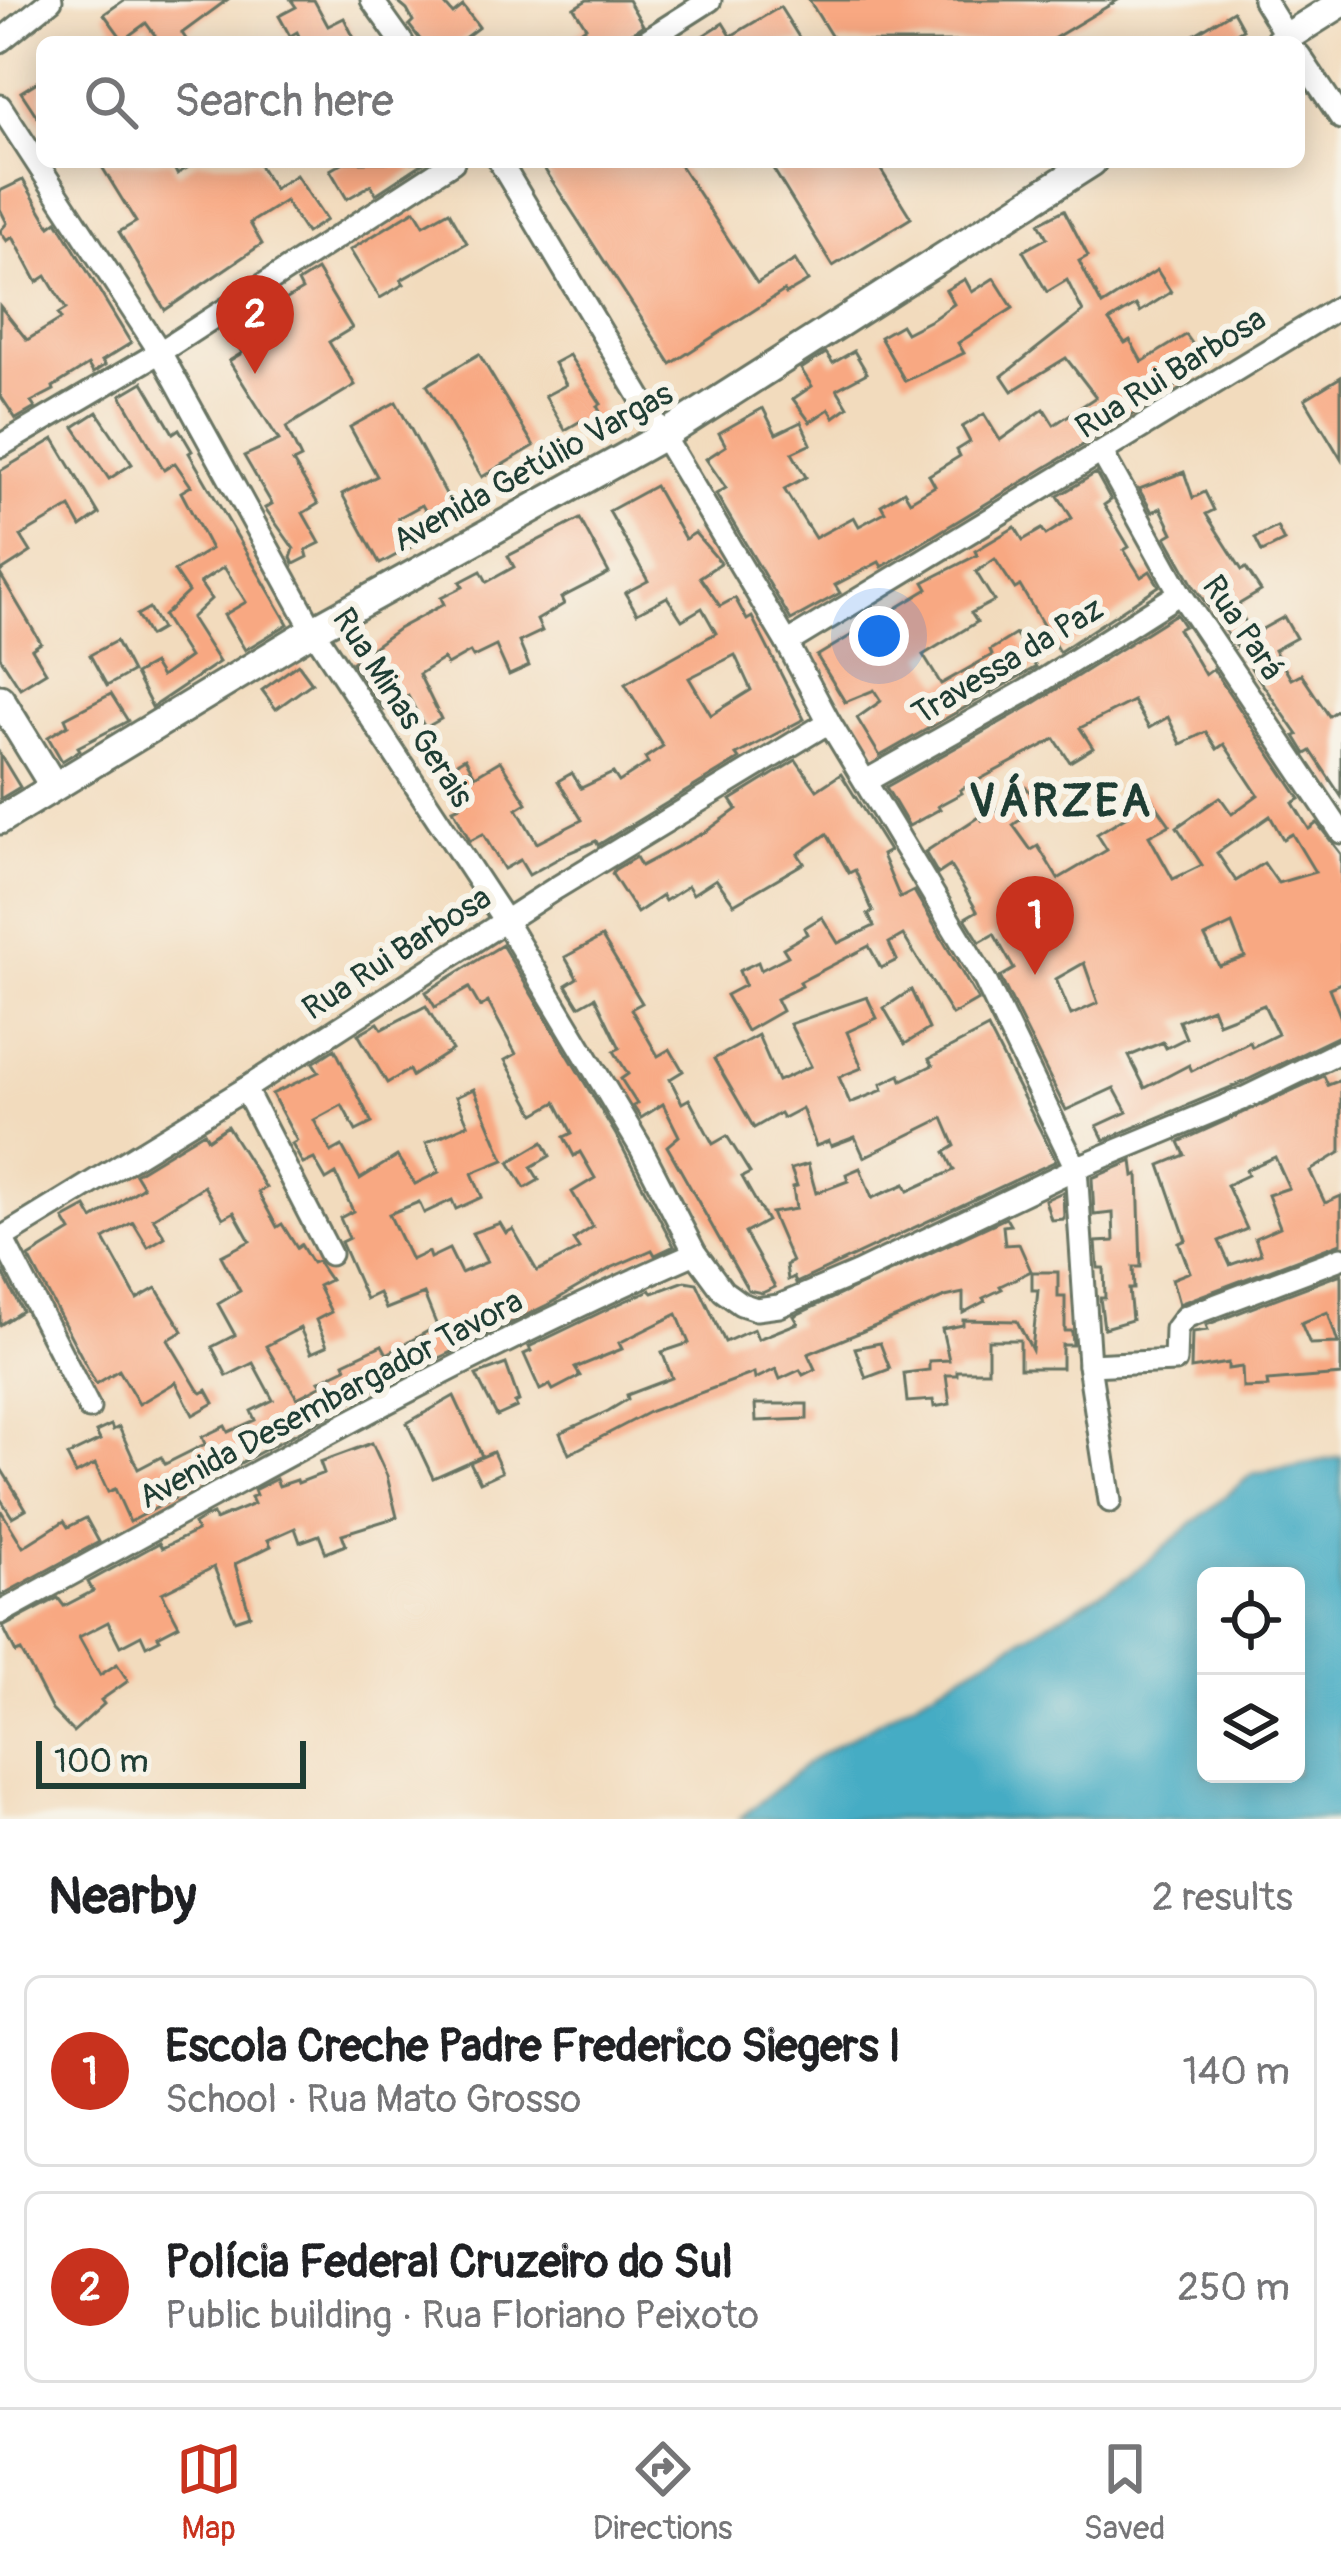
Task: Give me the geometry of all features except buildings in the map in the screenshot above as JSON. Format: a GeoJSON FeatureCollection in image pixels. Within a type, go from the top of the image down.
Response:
{"type":"FeatureCollection","features":[{"type":"Feature","properties":{"kind":"street"},"geometry":{"type":"LineString","coordinates":[[0,41],[51,0]]}},
{"type":"Feature","properties":{"kind":"street"},"geometry":{"type":"LineString","coordinates":[[372,0],[398,36]]}},
{"type":"Feature","properties":{"kind":"street"},"geometry":{"type":"LineString","coordinates":[[653,36],[710,0]]}},
{"type":"Feature","properties":{"kind":"street"},"geometry":{"type":"LineString","coordinates":[[1264,0],[1284,36]]}},
{"type":"Feature","properties":{"kind":"street"},"geometry":{"type":"LineString","coordinates":[[1299,36],[1341,3]]}},
{"type":"Feature","properties":{"kind":"street"},"geometry":{"type":"LineString","coordinates":[[1305,67],[1341,118]]}},
{"type":"Feature","properties":{"kind":"street","name":"Rua Minas Gerais"},"geometry":{"type":"LineString","coordinates":[[0,106],[36,161]]}},
{"type":"Feature","properties":{"kind":"street","name":"Rua Minas Gerais"},"geometry":{"type":"LineString","coordinates":[[40,168],[160,352],[313,630],[505,921],[641,1148],[695,1252],[723,1291],[756,1309],[779,1306],[1076,1168]]}},
{"type":"Feature","properties":{"kind":"street"},"geometry":{"type":"LineString","coordinates":[[0,446],[160,352],[444,168]]}},
{"type":"Feature","properties":{"kind":"street"},"geometry":{"type":"LineString","coordinates":[[504,168],[985,980],[1076,1168],[1089,1365],[1110,1501]]}},
{"type":"Feature","properties":{"kind":"street","name":"Avenida Getúlio Vargas"},"geometry":{"type":"LineString","coordinates":[[0,820],[313,630],[663,436],[1083,168]]}},
{"type":"Feature","properties":{"kind":"street","name":"Rua Rui Barbosa"},"geometry":{"type":"LineString","coordinates":[[787,643],[1341,306]]}},
{"type":"Feature","properties":{"kind":"street","name":"Rua Pará"},"geometry":{"type":"LineString","coordinates":[[1102,453],[1180,593],[1341,832]]}},
{"type":"Feature","properties":{"kind":"street","name":"Travessa da Paz"},"geometry":{"type":"LineString","coordinates":[[866,781],[1026,691],[1180,593]]}},
{"type":"Feature","properties":{"kind":"street"},"geometry":{"type":"LineString","coordinates":[[0,699],[53,785]]}},
{"type":"Feature","properties":{"kind":"street","name":"Rua Rui Barbosa"},"geometry":{"type":"LineString","coordinates":[[1,1239],[829,722]]}},
{"type":"Feature","properties":{"kind":"street"},"geometry":{"type":"LineString","coordinates":[[1076,1168],[1247,1097],[1341,1051]]}},
{"type":"Feature","properties":{"kind":"street"},"geometry":{"type":"LineString","coordinates":[[245,1089],[330,1254]]}},
{"type":"Feature","properties":{"kind":"street"},"geometry":{"type":"LineString","coordinates":[[1,1239],[89,1408]]}},
{"type":"Feature","properties":{"kind":"street","name":"Avenida Desembargador Tavora"},"geometry":{"type":"LineString","coordinates":[[0,1613],[461,1362],[695,1252]]}},
{"type":"Feature","properties":{"kind":"street"},"geometry":{"type":"LineString","coordinates":[[1089,1365],[1175,1361],[1173,1341],[1185,1317],[1341,1258]]}},
{"type":"Feature","properties":{"kind":"water"},"geometry":{"type":"Polygon","coordinates":[[[1341,1457],[1341,1819],[739,1819],[810,1761],[1130,1576],[1252,1474],[1341,1457]]]}},
{"type":"Feature","properties":{"kind":"place","name":"Polícia Federal Cruzeiro do Sul"},"geometry":{"type":"Point","coordinates":[255,374]}},
{"type":"Feature","properties":{"kind":"place","name":"Escola Creche Padre Frederico Siegers I"},"geometry":{"type":"Point","coordinates":[1035,975]}},
{"type":"Feature","properties":{"kind":"district","name":"VÁRZEA"},"geometry":{"type":"Point","coordinates":[1061,800]}}]}
